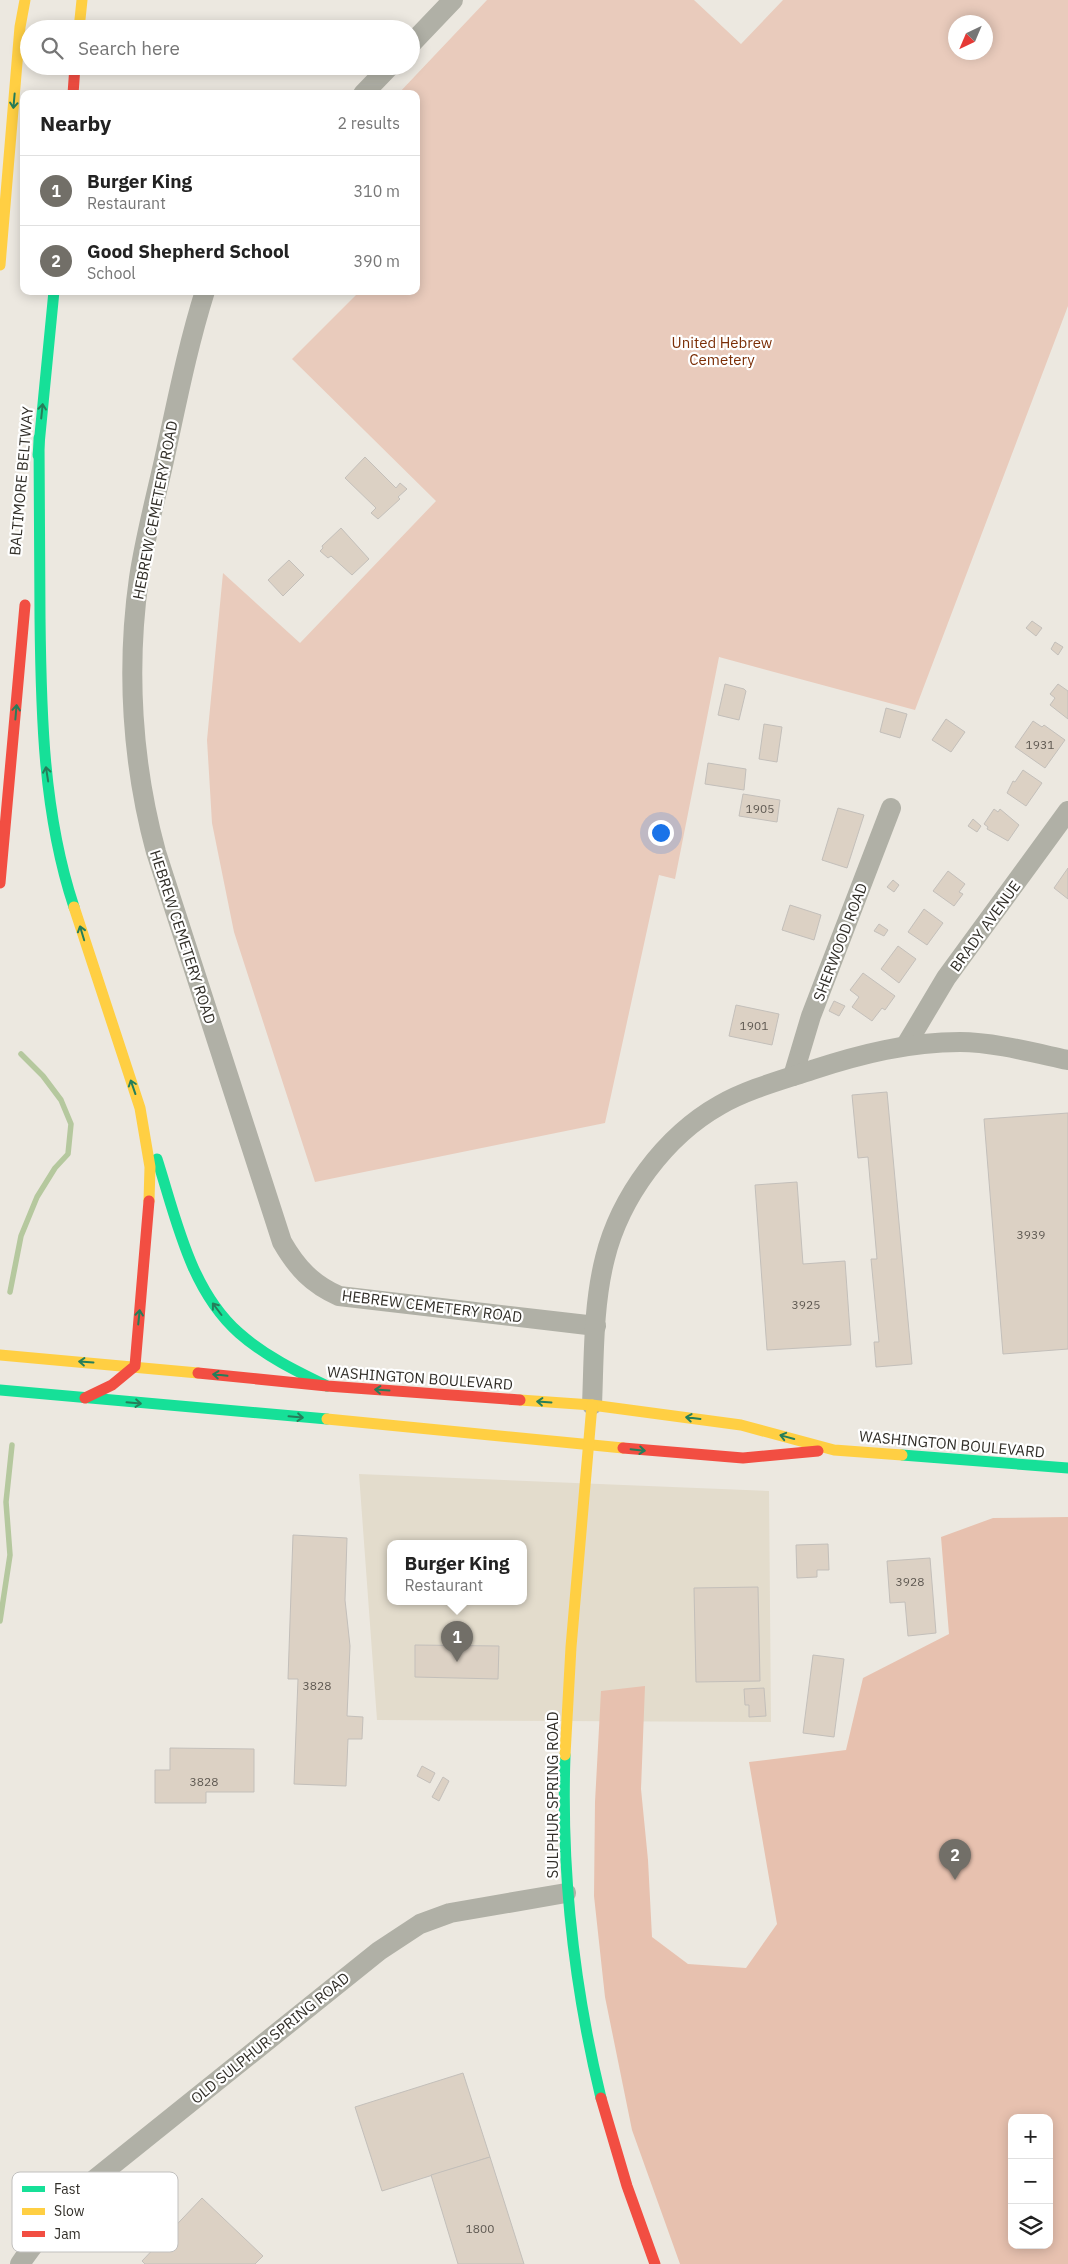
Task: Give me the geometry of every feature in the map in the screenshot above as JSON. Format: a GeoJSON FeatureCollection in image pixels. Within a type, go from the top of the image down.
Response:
{"type":"FeatureCollection","features":[{"type":"Feature","properties":{"kind":"main road"},"geometry":{"type":"LineString","coordinates":[[21,20],[25,0]]}},
{"type":"Feature","properties":{"kind":"main road"},"geometry":{"type":"LineString","coordinates":[[80,20],[82,0]]}},
{"type":"Feature","properties":{"kind":"main road"},"geometry":{"type":"LineString","coordinates":[[0,265],[20,28]]}},
{"type":"Feature","properties":{"kind":"main road"},"geometry":{"type":"LineString","coordinates":[[73,90],[75,75]]}},
{"type":"Feature","properties":{"kind":"main road","name":"BALTIMORE BELTWAY"},"geometry":{"type":"LineString","coordinates":[[28,567],[54,295]]}},
{"type":"Feature","properties":{"kind":"main road"},"geometry":{"type":"LineString","coordinates":[[39,438],[41,681],[44,756],[56,833],[72,901],[195,1272],[213,1305],[234,1330],[260,1351],[327,1386]]}},
{"type":"Feature","properties":{"kind":"main road"},"geometry":{"type":"LineString","coordinates":[[0,883],[26,596]]}},
{"type":"Feature","properties":{"kind":"main road"},"geometry":{"type":"LineString","coordinates":[[85,1398],[105,1390],[120,1380],[134,1366],[149,1217],[150,1167],[140,1108]]}},
{"type":"Feature","properties":{"kind":"main road","name":"WASHINGTON BOULEVARD"},"geometry":{"type":"LineString","coordinates":[[0,1355],[134,1366],[327,1386],[592,1405],[741,1425],[834,1450],[1068,1468]]}},
{"type":"Feature","properties":{"kind":"main road","name":"WASHINGTON BOULEVARD"},"geometry":{"type":"LineString","coordinates":[[0,1390],[743,1458],[772,1457],[834,1450]]}},
{"type":"Feature","properties":{"kind":"main road","name":"SULPHUR SPRING ROAD"},"geometry":{"type":"LineString","coordinates":[[592,1405],[567,1694],[564,1808],[566,1893],[577,1981],[597,2085],[628,2195],[655,2264]]}},
{"type":"Feature","properties":{"kind":"street"},"geometry":{"type":"LineString","coordinates":[[420,35],[453,0]]}},
{"type":"Feature","properties":{"kind":"street"},"geometry":{"type":"LineString","coordinates":[[368,90],[382,75]]}},
{"type":"Feature","properties":{"kind":"street","name":"HEBREW CEMETERY ROAD"},"geometry":{"type":"LineString","coordinates":[[204,295],[191,335],[139,578],[133,643],[135,733],[146,814],[156,852],[282,1242],[294,1262],[307,1277],[322,1288],[339,1296],[596,1326]]}},
{"type":"Feature","properties":{"kind":"street","name":"SHERWOOD ROAD"},"geometry":{"type":"LineString","coordinates":[[793,1076],[811,1016],[891,808]]}},
{"type":"Feature","properties":{"kind":"street","name":"BRADY AVENUE"},"geometry":{"type":"LineString","coordinates":[[906,1045],[946,978],[1068,811]]}},
{"type":"Feature","properties":{"kind":"street"},"geometry":{"type":"LineString","coordinates":[[592,1405],[596,1326],[605,1258],[630,1198],[650,1169],[674,1140],[697,1120],[721,1104],[793,1076],[837,1062],[906,1045],[962,1042],[1068,1060]]}},
{"type":"Feature","properties":{"kind":"street","name":"OLD SULPHUR SPRING ROAD"},"geometry":{"type":"LineString","coordinates":[[104,2172],[379,1951],[420,1924],[450,1913],[566,1893]]}},
{"type":"Feature","properties":{"kind":"street","name":"OLD SULPHUR SPRING ROAD"},"geometry":{"type":"LineString","coordinates":[[20,2264],[28,2252]]}},
{"type":"Feature","properties":{"kind":"shaded area"},"geometry":{"type":"Polygon","coordinates":[[[359,1474],[769,1491],[771,1722],[377,1720],[359,1474]]]}},
{"type":"Feature","properties":{"kind":"shaded area"},"geometry":{"type":"Polygon","coordinates":[[[1068,1517],[1068,2264],[680,2264],[632,2130],[605,1997],[594,1896],[595,1802],[601,1691],[645,1686],[641,1789],[648,1860],[652,1937],[688,1964],[746,1968],[777,1924],[749,1762],[846,1750],[863,1678],[949,1634],[941,1537],[993,1518],[1068,1517]]]}},
{"type":"Feature","properties":{"kind":"green space","name":"United Hebrew Cemetery"},"geometry":{"type":"Polygon","coordinates":[[[487,0],[694,0],[741,44],[783,0],[1068,0],[1068,306],[915,710],[719,657],[675,879],[659,875],[605,1123],[315,1182],[234,932],[212,823],[207,740],[223,573],[300,643],[436,501],[292,359],[356,295],[420,295],[420,90],[402,90],[416,75],[420,75],[420,71],[487,0]]]}},
{"type":"Feature","properties":{"kind":"building"},"geometry":{"type":"Polygon","coordinates":[[[365,457],[396,488],[400,483],[407,489],[398,497],[400,499],[378,519],[371,513],[376,508],[345,478],[365,457]]]}},
{"type":"Feature","properties":{"kind":"building"},"geometry":{"type":"Polygon","coordinates":[[[341,528],[369,559],[352,575],[331,556],[328,558],[320,551],[323,548],[322,546],[341,528]]]}},
{"type":"Feature","properties":{"kind":"building"},"geometry":{"type":"Polygon","coordinates":[[[289,560],[304,575],[283,596],[268,580],[289,560]]]}},
{"type":"Feature","properties":{"kind":"building"},"geometry":{"type":"Polygon","coordinates":[[[1032,621],[1042,628],[1036,636],[1026,628],[1032,621]]]}},
{"type":"Feature","properties":{"kind":"building"},"geometry":{"type":"Polygon","coordinates":[[[1055,642],[1063,647],[1058,655],[1051,649],[1055,642]]]}},
{"type":"Feature","properties":{"kind":"building"},"geometry":{"type":"Polygon","coordinates":[[[725,684],[746,691],[739,720],[718,715],[725,684]]]}},
{"type":"Feature","properties":{"kind":"building"},"geometry":{"type":"Polygon","coordinates":[[[1058,684],[1068,691],[1068,719],[1050,705],[1055,698],[1050,694],[1058,684]]]}},
{"type":"Feature","properties":{"kind":"building"},"geometry":{"type":"Polygon","coordinates":[[[886,708],[907,714],[900,738],[880,732],[886,708]]]}},
{"type":"Feature","properties":{"kind":"building"},"geometry":{"type":"Polygon","coordinates":[[[946,719],[965,732],[951,752],[932,740],[946,719]]]}},
{"type":"Feature","properties":{"kind":"building"},"geometry":{"type":"Polygon","coordinates":[[[1033,721],[1042,727],[1044,725],[1065,740],[1045,768],[1015,747],[1033,721]]]}},
{"type":"Feature","properties":{"kind":"building"},"geometry":{"type":"Polygon","coordinates":[[[764,724],[782,727],[777,762],[759,759],[764,724]]]}},
{"type":"Feature","properties":{"kind":"building"},"geometry":{"type":"Polygon","coordinates":[[[708,763],[746,769],[744,790],[705,784],[708,763]]]}},
{"type":"Feature","properties":{"kind":"building"},"geometry":{"type":"Polygon","coordinates":[[[1023,770],[1042,783],[1026,806],[1007,793],[1013,781],[1015,782],[1023,770]]]}},
{"type":"Feature","properties":{"kind":"building"},"geometry":{"type":"Polygon","coordinates":[[[743,794],[780,800],[777,822],[739,816],[743,794]]]}},
{"type":"Feature","properties":{"kind":"building"},"geometry":{"type":"Polygon","coordinates":[[[838,808],[864,815],[847,868],[822,860],[838,808]]]}},
{"type":"Feature","properties":{"kind":"building"},"geometry":{"type":"Polygon","coordinates":[[[994,809],[998,812],[1000,809],[1019,825],[1008,841],[987,829],[988,827],[984,824],[994,809]]]}},
{"type":"Feature","properties":{"kind":"building"},"geometry":{"type":"Polygon","coordinates":[[[973,819],[981,826],[977,832],[968,826],[973,819]]]}},
{"type":"Feature","properties":{"kind":"building"},"geometry":{"type":"Polygon","coordinates":[[[1068,868],[1068,899],[1054,888],[1068,868]]]}},
{"type":"Feature","properties":{"kind":"building"},"geometry":{"type":"Polygon","coordinates":[[[948,871],[965,884],[959,892],[963,894],[954,906],[933,891],[948,871]]]}},
{"type":"Feature","properties":{"kind":"building"},"geometry":{"type":"Polygon","coordinates":[[[893,880],[899,885],[894,892],[887,887],[893,880]]]}},
{"type":"Feature","properties":{"kind":"building"},"geometry":{"type":"Polygon","coordinates":[[[790,905],[821,915],[814,940],[782,930],[790,905]]]}},
{"type":"Feature","properties":{"kind":"building"},"geometry":{"type":"Polygon","coordinates":[[[924,909],[943,923],[927,945],[908,932],[924,909]]]}},
{"type":"Feature","properties":{"kind":"building"},"geometry":{"type":"Polygon","coordinates":[[[879,924],[888,930],[884,936],[874,931],[879,924]]]}},
{"type":"Feature","properties":{"kind":"building"},"geometry":{"type":"Polygon","coordinates":[[[898,946],[916,959],[899,983],[881,969],[898,946]]]}},
{"type":"Feature","properties":{"kind":"building"},"geometry":{"type":"Polygon","coordinates":[[[863,973],[895,996],[885,1010],[882,1008],[872,1021],[852,1007],[859,997],[850,990],[863,973]]]}},
{"type":"Feature","properties":{"kind":"building"},"geometry":{"type":"Polygon","coordinates":[[[834,1001],[845,1006],[839,1016],[829,1011],[834,1001]]]}},
{"type":"Feature","properties":{"kind":"building"},"geometry":{"type":"Polygon","coordinates":[[[736,1005],[779,1014],[772,1045],[729,1036],[736,1005]]]}},
{"type":"Feature","properties":{"kind":"building"},"geometry":{"type":"Polygon","coordinates":[[[887,1092],[912,1364],[876,1367],[874,1342],[879,1342],[871,1259],[877,1259],[868,1157],[858,1158],[852,1095],[887,1092]]]}},
{"type":"Feature","properties":{"kind":"building"},"geometry":{"type":"Polygon","coordinates":[[[1068,1113],[1068,1349],[1003,1354],[984,1119],[1068,1113]]]}},
{"type":"Feature","properties":{"kind":"building"},"geometry":{"type":"Polygon","coordinates":[[[797,1182],[803,1264],[845,1261],[851,1345],[767,1350],[755,1185],[797,1182]]]}},
{"type":"Feature","properties":{"kind":"building"},"geometry":{"type":"Polygon","coordinates":[[[293,1535],[347,1538],[345,1600],[350,1646],[347,1716],[363,1717],[362,1739],[348,1739],[346,1786],[294,1784],[298,1679],[288,1679],[293,1535]]]}},
{"type":"Feature","properties":{"kind":"building"},"geometry":{"type":"Polygon","coordinates":[[[828,1544],[829,1570],[817,1570],[817,1577],[797,1578],[796,1545],[828,1544]]]}},
{"type":"Feature","properties":{"kind":"building"},"geometry":{"type":"Polygon","coordinates":[[[930,1558],[936,1633],[908,1636],[905,1602],[890,1603],[887,1561],[930,1558]]]}},
{"type":"Feature","properties":{"kind":"building"},"geometry":{"type":"Polygon","coordinates":[[[758,1587],[760,1681],[696,1682],[694,1588],[758,1587]]]}},
{"type":"Feature","properties":{"kind":"building"},"geometry":{"type":"Polygon","coordinates":[[[415,1645],[499,1646],[498,1679],[415,1677],[415,1645]]]}},
{"type":"Feature","properties":{"kind":"building"},"geometry":{"type":"Polygon","coordinates":[[[813,1655],[844,1659],[834,1737],[803,1733],[813,1655]]]}},
{"type":"Feature","properties":{"kind":"building"},"geometry":{"type":"Polygon","coordinates":[[[764,1688],[766,1716],[749,1717],[749,1705],[745,1705],[744,1689],[764,1688]]]}},
{"type":"Feature","properties":{"kind":"building"},"geometry":{"type":"Polygon","coordinates":[[[170,1748],[254,1749],[254,1792],[206,1792],[206,1803],[155,1803],[155,1770],[170,1770],[170,1748]]]}},
{"type":"Feature","properties":{"kind":"building"},"geometry":{"type":"Polygon","coordinates":[[[422,1766],[435,1773],[430,1783],[417,1776],[422,1766]]]}},
{"type":"Feature","properties":{"kind":"building"},"geometry":{"type":"Polygon","coordinates":[[[443,1777],[449,1781],[439,1801],[432,1797],[443,1777]]]}},
{"type":"Feature","properties":{"kind":"building"},"geometry":{"type":"Polygon","coordinates":[[[463,2073],[490,2157],[382,2191],[355,2107],[463,2073]]]}},
{"type":"Feature","properties":{"kind":"building"},"geometry":{"type":"Polygon","coordinates":[[[490,2157],[524,2264],[458,2264],[431,2175],[490,2157]]]}},
{"type":"Feature","properties":{"kind":"building"},"geometry":{"type":"Polygon","coordinates":[[[202,2198],[263,2256],[255,2264],[145,2264],[142,2261],[151,2252],[178,2252],[178,2223],[202,2198]]]}},
{"type":"Feature","properties":{"kind":"waterway"},"geometry":{"type":"LineString","coordinates":[[10,1292],[21,1236],[37,1197],[55,1168],[68,1154],[71,1124],[61,1100],[43,1076],[21,1054]]}},
{"type":"Feature","properties":{"kind":"waterway"},"geometry":{"type":"LineString","coordinates":[[0,1621],[10,1555],[6,1502],[12,1445]]}},
{"type":"Feature","properties":{"kind":"traffic: fast"},"geometry":{"type":"LineString","coordinates":[[38,455],[54,295]]}},
{"type":"Feature","properties":{"kind":"traffic: fast"},"geometry":{"type":"LineString","coordinates":[[39,438],[40,653],[43,726],[50,800],[56,836],[74,907]]}},
{"type":"Feature","properties":{"kind":"traffic: fast"},"geometry":{"type":"LineString","coordinates":[[157,1159],[178,1229],[187,1252],[208,1296],[222,1316],[259,1349],[292,1369],[327,1386]]}},
{"type":"Feature","properties":{"kind":"traffic: fast"},"geometry":{"type":"LineString","coordinates":[[0,1390],[327,1419]]}},
{"type":"Feature","properties":{"kind":"traffic: fast"},"geometry":{"type":"LineString","coordinates":[[902,1455],[1068,1468]]}},
{"type":"Feature","properties":{"kind":"traffic: fast"},"geometry":{"type":"LineString","coordinates":[[565,1755],[565,1842],[571,1928],[583,2012],[601,2098]]}},
{"type":"Feature","properties":{"kind":"traffic: slow"},"geometry":{"type":"LineString","coordinates":[[21,20],[25,0]]}},
{"type":"Feature","properties":{"kind":"traffic: slow"},"geometry":{"type":"LineString","coordinates":[[80,20],[82,0]]}},
{"type":"Feature","properties":{"kind":"traffic: slow"},"geometry":{"type":"LineString","coordinates":[[0,265],[20,27]]}},
{"type":"Feature","properties":{"kind":"traffic: slow"},"geometry":{"type":"LineString","coordinates":[[74,907],[140,1108],[150,1167],[149,1201]]}},
{"type":"Feature","properties":{"kind":"traffic: slow"},"geometry":{"type":"LineString","coordinates":[[0,1355],[198,1373]]}},
{"type":"Feature","properties":{"kind":"traffic: slow"},"geometry":{"type":"LineString","coordinates":[[520,1400],[592,1405],[741,1425],[834,1450],[902,1455]]}},
{"type":"Feature","properties":{"kind":"traffic: slow"},"geometry":{"type":"LineString","coordinates":[[565,1755],[571,1647],[592,1405]]}},
{"type":"Feature","properties":{"kind":"traffic: slow"},"geometry":{"type":"LineString","coordinates":[[327,1419],[623,1448]]}},
{"type":"Feature","properties":{"kind":"traffic: jam"},"geometry":{"type":"LineString","coordinates":[[73,90],[74,75]]}},
{"type":"Feature","properties":{"kind":"traffic: jam"},"geometry":{"type":"LineString","coordinates":[[0,883],[25,605]]}},
{"type":"Feature","properties":{"kind":"traffic: jam"},"geometry":{"type":"LineString","coordinates":[[85,1398],[112,1385],[135,1366],[149,1201]]}},
{"type":"Feature","properties":{"kind":"traffic: jam"},"geometry":{"type":"LineString","coordinates":[[198,1373],[327,1386],[520,1400]]}},
{"type":"Feature","properties":{"kind":"traffic: jam"},"geometry":{"type":"LineString","coordinates":[[623,1448],[743,1458],[818,1451]]}},
{"type":"Feature","properties":{"kind":"traffic: jam"},"geometry":{"type":"LineString","coordinates":[[601,2098],[627,2186],[655,2264]]}},
{"type":"Feature","properties":{"kind":"place","name":"Burger King"},"geometry":{"type":"Point","coordinates":[457,1662]}},
{"type":"Feature","properties":{"kind":"place","name":"Good Shepherd School"},"geometry":{"type":"Point","coordinates":[955,1880]}}]}
